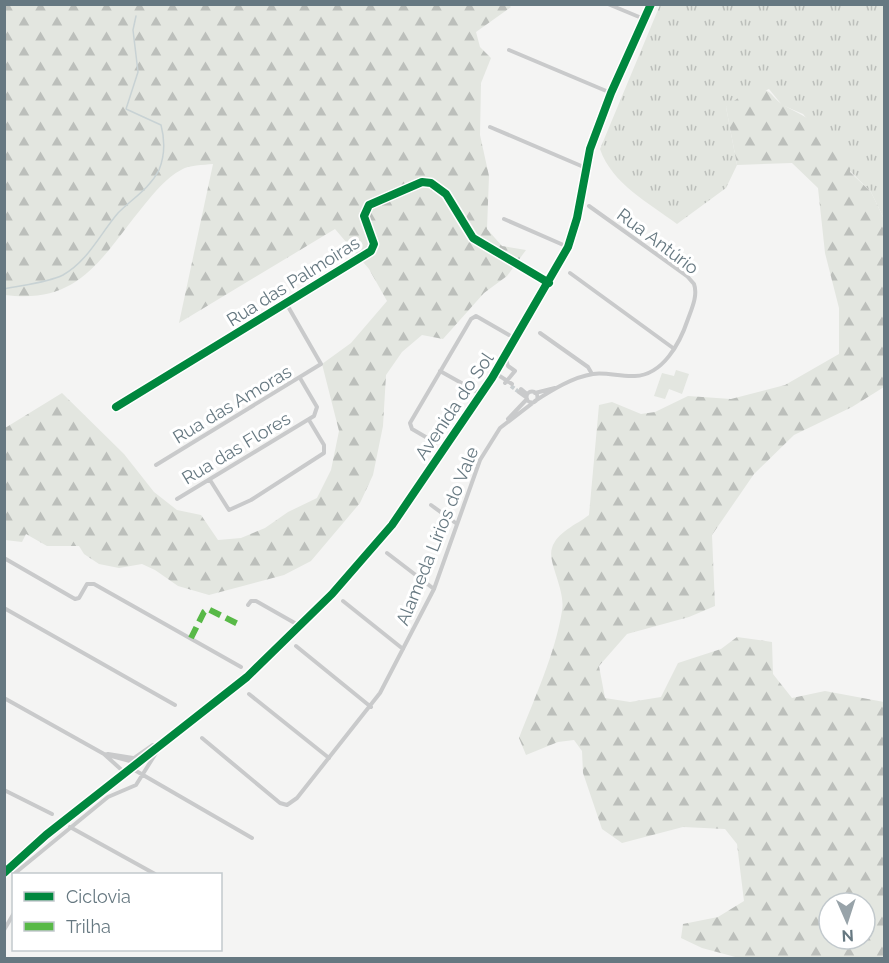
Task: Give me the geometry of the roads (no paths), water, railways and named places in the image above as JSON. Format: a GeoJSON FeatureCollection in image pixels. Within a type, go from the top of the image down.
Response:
{"type":"FeatureCollection","features":[{"type":"Feature","properties":{"kind":"street"},"geometry":{"type":"LineString","coordinates":[[608,4],[644,20]]}},
{"type":"Feature","properties":{"kind":"street","name":"Avenida do Sol"},"geometry":{"type":"LineString","coordinates":[[4,873],[111,784],[123,771],[131,768],[247,677],[300,626],[379,542],[494,375],[568,247],[577,218],[590,149],[611,93],[651,4]]}},
{"type":"Feature","properties":{"kind":"street"},"geometry":{"type":"LineString","coordinates":[[509,50],[611,93]]}},
{"type":"Feature","properties":{"kind":"street"},"geometry":{"type":"LineString","coordinates":[[490,127],[586,168]]}},
{"type":"Feature","properties":{"kind":"street","name":"Rua das Palmoiras"},"geometry":{"type":"LineString","coordinates":[[116,407],[374,249],[373,239],[364,216],[369,204],[422,182],[436,185],[446,194],[474,238],[549,283]]}},
{"type":"Feature","properties":{"kind":"street","name":"Rua Antúrio"},"geometry":{"type":"LineString","coordinates":[[555,388],[592,374],[633,376],[645,374],[664,362],[690,315],[696,292],[694,284],[589,206]]}},
{"type":"Feature","properties":{"kind":"street"},"geometry":{"type":"LineString","coordinates":[[504,219],[568,247]]}},
{"type":"Feature","properties":{"kind":"street"},"geometry":{"type":"LineString","coordinates":[[570,273],[673,348]]}},
{"type":"Feature","properties":{"kind":"street","name":"Rua das Amoras"},"geometry":{"type":"LineString","coordinates":[[156,465],[321,364],[286,303]]}},
{"type":"Feature","properties":{"kind":"street"},"geometry":{"type":"LineString","coordinates":[[436,443],[410,425],[474,315],[508,335]]}},
{"type":"Feature","properties":{"kind":"street"},"geometry":{"type":"LineString","coordinates":[[540,333],[588,367],[592,374]]}},
{"type":"Feature","properties":{"kind":"street"},"geometry":{"type":"LineString","coordinates":[[505,356],[508,366],[514,372]]}},
{"type":"Feature","properties":{"kind":"street"},"geometry":{"type":"LineString","coordinates":[[501,364],[514,372]]}},
{"type":"Feature","properties":{"kind":"street"},"geometry":{"type":"LineString","coordinates":[[441,371],[481,394]]}},
{"type":"Feature","properties":{"kind":"street"},"geometry":{"type":"LineString","coordinates":[[506,383],[514,372]]}},
{"type":"Feature","properties":{"kind":"street"},"geometry":{"type":"LineString","coordinates":[[494,375],[512,385]]}},
{"type":"Feature","properties":{"kind":"street"},"geometry":{"type":"LineString","coordinates":[[210,479],[227,509],[231,511],[324,453],[324,445],[309,420],[316,413],[316,407],[300,378]]}},
{"type":"Feature","properties":{"kind":"street"},"geometry":{"type":"LineString","coordinates":[[527,396],[555,388]]}},
{"type":"Feature","properties":{"kind":"street","name":"Alameda Lírios do Vale"},"geometry":{"type":"LineString","coordinates":[[506,422],[555,388]]}},
{"type":"Feature","properties":{"kind":"street"},"geometry":{"type":"LineString","coordinates":[[520,391],[534,401],[537,397],[535,393]]}},
{"type":"Feature","properties":{"kind":"street","name":"Alameda Lírios do Vale"},"geometry":{"type":"LineString","coordinates":[[202,738],[280,803],[287,805],[297,798],[371,707],[434,589],[480,460],[527,396]]}},
{"type":"Feature","properties":{"kind":"street","name":"Rua das Flores"},"geometry":{"type":"LineString","coordinates":[[177,499],[309,420]]}},
{"type":"Feature","properties":{"kind":"street"},"geometry":{"type":"LineString","coordinates":[[431,505],[458,524]]}},
{"type":"Feature","properties":{"kind":"street"},"geometry":{"type":"LineString","coordinates":[[387,553],[434,589]]}},
{"type":"Feature","properties":{"kind":"street"},"geometry":{"type":"LineString","coordinates":[[4,558],[77,599],[90,582],[241,667]]}},
{"type":"Feature","properties":{"kind":"street"},"geometry":{"type":"LineString","coordinates":[[248,606],[251,601],[256,601],[300,626]]}},
{"type":"Feature","properties":{"kind":"street"},"geometry":{"type":"LineString","coordinates":[[343,601],[403,649]]}},
{"type":"Feature","properties":{"kind":"street"},"geometry":{"type":"LineString","coordinates":[[4,608],[175,705]]}},
{"type":"Feature","properties":{"kind":"street"},"geometry":{"type":"LineString","coordinates":[[296,646],[371,707]]}},
{"type":"Feature","properties":{"kind":"street"},"geometry":{"type":"LineString","coordinates":[[249,694],[328,758]]}},
{"type":"Feature","properties":{"kind":"street"},"geometry":{"type":"LineString","coordinates":[[4,698],[104,754],[123,771],[132,759],[153,745],[161,745]]}},
{"type":"Feature","properties":{"kind":"street"},"geometry":{"type":"LineString","coordinates":[[17,873],[108,797],[132,788],[161,745]]}},
{"type":"Feature","properties":{"kind":"street"},"geometry":{"type":"LineString","coordinates":[[104,754],[132,759]]}},
{"type":"Feature","properties":{"kind":"street"},"geometry":{"type":"LineString","coordinates":[[131,768],[252,838]]}},
{"type":"Feature","properties":{"kind":"street"},"geometry":{"type":"LineString","coordinates":[[4,790],[52,814]]}},
{"type":"Feature","properties":{"kind":"street"},"geometry":{"type":"LineString","coordinates":[[70,827],[153,873]]}},
{"type":"Feature","properties":{"kind":"street"},"geometry":{"type":"LineString","coordinates":[[4,930],[12,917]]}},
{"type":"Feature","properties":{"kind":"waterway"},"geometry":{"type":"LineString","coordinates":[[4,289],[50,280],[72,269],[87,255],[118,213],[146,188],[159,170],[164,148],[161,125],[126,109],[138,72],[133,30],[136,16]]}},
{"type":"Feature","properties":{"kind":"tunnel"},"geometry":{"type":"LineString","coordinates":[[511,386],[519,392]]}}]}
